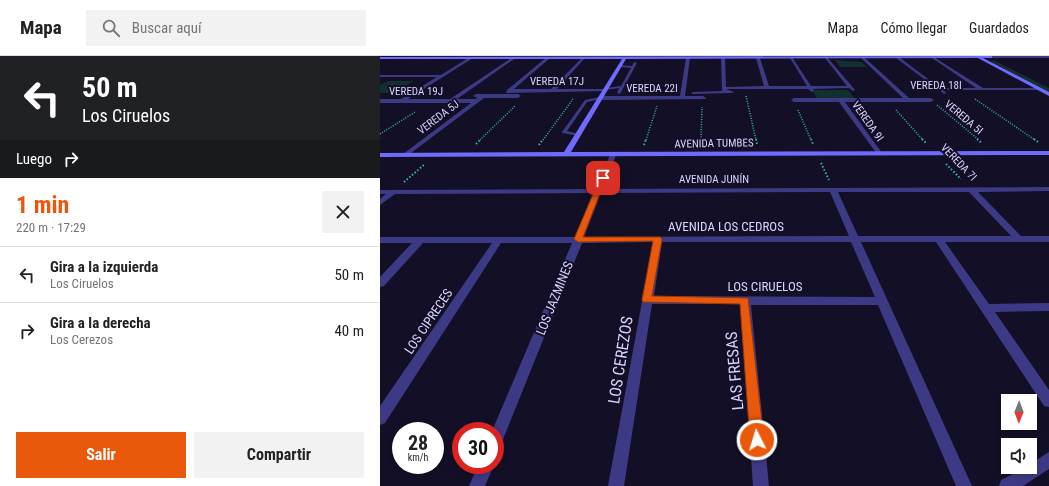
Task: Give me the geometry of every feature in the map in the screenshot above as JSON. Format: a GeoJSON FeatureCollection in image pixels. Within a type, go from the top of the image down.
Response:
{"type":"FeatureCollection","features":[{"type":"Feature","properties":{"kind":"street"},"geometry":{"type":"LineString","coordinates":[[388,56],[406,58]]}},
{"type":"Feature","properties":{"kind":"street"},"geometry":{"type":"LineString","coordinates":[[402,101],[475,57]]}},
{"type":"Feature","properties":{"kind":"street"},"geometry":{"type":"LineString","coordinates":[[566,155],[626,57]]}},
{"type":"Feature","properties":{"kind":"street"},"geometry":{"type":"LineString","coordinates":[[978,57],[1049,94]]}},
{"type":"Feature","properties":{"kind":"street"},"geometry":{"type":"LineString","coordinates":[[990,57],[1005,64]]}},
{"type":"Feature","properties":{"kind":"street"},"geometry":{"type":"LineString","coordinates":[[1029,57],[1043,63]]}},
{"type":"Feature","properties":{"kind":"street"},"geometry":{"type":"LineString","coordinates":[[380,58],[1049,58]]}},
{"type":"Feature","properties":{"kind":"street"},"geometry":{"type":"LineString","coordinates":[[451,101],[513,58]]}},
{"type":"Feature","properties":{"kind":"street"},"geometry":{"type":"LineString","coordinates":[[504,96],[548,58]]}},
{"type":"Feature","properties":{"kind":"street"},"geometry":{"type":"LineString","coordinates":[[552,91],[583,58]]}},
{"type":"Feature","properties":{"kind":"street"},"geometry":{"type":"LineString","coordinates":[[688,58],[682,95],[724,90],[767,88],[851,88]]}},
{"type":"Feature","properties":{"kind":"street"},"geometry":{"type":"LineString","coordinates":[[723,58],[724,90]]}},
{"type":"Feature","properties":{"kind":"street"},"geometry":{"type":"LineString","coordinates":[[758,58],[767,88]]}},
{"type":"Feature","properties":{"kind":"street"},"geometry":{"type":"LineString","coordinates":[[792,58],[817,100]]}},
{"type":"Feature","properties":{"kind":"street"},"geometry":{"type":"LineString","coordinates":[[827,58],[860,100]]}},
{"type":"Feature","properties":{"kind":"street"},"geometry":{"type":"LineString","coordinates":[[863,58],[908,100]]}},
{"type":"Feature","properties":{"kind":"street"},"geometry":{"type":"LineString","coordinates":[[898,58],[939,92],[982,89],[1040,89]]}},
{"type":"Feature","properties":{"kind":"street"},"geometry":{"type":"LineString","coordinates":[[933,58],[982,89]]}},
{"type":"Feature","properties":{"kind":"street"},"geometry":{"type":"LineString","coordinates":[[380,76],[442,76]]}},
{"type":"Feature","properties":{"kind":"street","name":"VEREDA 17J"},"geometry":{"type":"LineString","coordinates":[[509,91],[579,91],[606,89]]}},
{"type":"Feature","properties":{"kind":"street"},"geometry":{"type":"LineString","coordinates":[[724,90],[745,92]]}},
{"type":"Feature","properties":{"kind":"street","name":"VEREDA 18I"},"geometry":{"type":"LineString","coordinates":[[939,92],[946,94],[968,94]]}},
{"type":"Feature","properties":{"kind":"street","name":"VEREDA 18I"},"geometry":{"type":"LineString","coordinates":[[903,94],[931,97]]}},
{"type":"Feature","properties":{"kind":"street","name":"VEREDA 22I"},"geometry":{"type":"LineString","coordinates":[[600,98],[659,98],[682,95],[703,98]]}},
{"type":"Feature","properties":{"kind":"street"},"geometry":{"type":"LineString","coordinates":[[458,96],[526,96]]}},
{"type":"Feature","properties":{"kind":"street","name":"VEREDA 5J"},"geometry":{"type":"LineString","coordinates":[[405,155],[483,96]]}},
{"type":"Feature","properties":{"kind":"street"},"geometry":{"type":"LineString","coordinates":[[794,100],[908,100],[931,97]]}},
{"type":"Feature","properties":{"kind":"street","name":"VEREDA 9I"},"geometry":{"type":"LineString","coordinates":[[841,100],[879,153]]}},
{"type":"Feature","properties":{"kind":"street","name":"VEREDA 19J"},"geometry":{"type":"LineString","coordinates":[[380,101],[476,101]]}},
{"type":"Feature","properties":{"kind":"street","name":"AVENIDA TUMBES"},"geometry":{"type":"LineString","coordinates":[[380,155],[1049,153]]}},
{"type":"Feature","properties":{"kind":"street","name":"LOS JAZMINES"},"geometry":{"type":"LineString","coordinates":[[503,422],[613,155]]}},
{"type":"Feature","properties":{"kind":"street","name":"AVENIDA JUNÍN"},"geometry":{"type":"LineString","coordinates":[[380,192],[1049,189]]}},
{"type":"Feature","properties":{"kind":"street"},"geometry":{"type":"LineString","coordinates":[[833,190],[964,486]]}},
{"type":"Feature","properties":{"kind":"street","name":"VEREDA 7I"},"geometry":{"type":"LineString","coordinates":[[971,190],[1018,238]]}},
{"type":"Feature","properties":{"kind":"street"},"geometry":{"type":"LineString","coordinates":[[380,203],[393,192]]}},
{"type":"Feature","properties":{"kind":"street","name":"AVENIDA LOS CEDROS"},"geometry":{"type":"LineString","coordinates":[[380,240],[855,238],[1049,239]]}},
{"type":"Feature","properties":{"kind":"street"},"geometry":{"type":"LineString","coordinates":[[938,238],[1049,401]]}},
{"type":"Feature","properties":{"kind":"street","name":"LOS CIPRECES"},"geometry":{"type":"LineString","coordinates":[[380,418],[499,239]]}},
{"type":"Feature","properties":{"kind":"street","name":"LOS CEREZOS"},"geometry":{"type":"LineString","coordinates":[[616,486],[658,239]]}},
{"type":"Feature","properties":{"kind":"street"},"geometry":{"type":"LineString","coordinates":[[380,283],[420,240]]}},
{"type":"Feature","properties":{"kind":"street","name":"LOS CIRUELOS"},"geometry":{"type":"LineString","coordinates":[[647,300],[882,301]]}},
{"type":"Feature","properties":{"kind":"street","name":"LAS FRESAS"},"geometry":{"type":"LineString","coordinates":[[745,300],[761,486]]}},
{"type":"Feature","properties":{"kind":"street"},"geometry":{"type":"LineString","coordinates":[[986,308],[1049,307]]}},
{"type":"Feature","properties":{"kind":"street"},"geometry":{"type":"LineString","coordinates":[[1007,486],[1029,474],[1049,460]]}},
{"type":"Feature","properties":{"kind":"street"},"geometry":{"type":"LineString","coordinates":[[477,486],[482,474]]}},
{"type":"Feature","properties":{"kind":"lane"},"geometry":{"type":"LineString","coordinates":[[619,93],[634,65],[620,66]]}},
{"type":"Feature","properties":{"kind":"lane"},"geometry":{"type":"LineString","coordinates":[[606,89],[622,87]]}},
{"type":"Feature","properties":{"kind":"lane"},"geometry":{"type":"LineString","coordinates":[[577,136],[564,132],[586,101],[600,98]]}},
{"type":"Feature","properties":{"kind":"path"},"geometry":{"type":"LineString","coordinates":[[537,148],[579,91]]}},
{"type":"Feature","properties":{"kind":"path"},"geometry":{"type":"LineString","coordinates":[[745,92],[759,153]]}},
{"type":"Feature","properties":{"kind":"path"},"geometry":{"type":"LineString","coordinates":[[968,94],[1043,145]]}},
{"type":"Feature","properties":{"kind":"path"},"geometry":{"type":"LineString","coordinates":[[465,155],[526,96]]}},
{"type":"Feature","properties":{"kind":"path","name":"VEREDA 5I"},"geometry":{"type":"LineString","coordinates":[[931,97],[994,152]]}},
{"type":"Feature","properties":{"kind":"path"},"geometry":{"type":"LineString","coordinates":[[642,154],[659,98]]}},
{"type":"Feature","properties":{"kind":"path"},"geometry":{"type":"LineString","coordinates":[[701,154],[703,98]]}},
{"type":"Feature","properties":{"kind":"path"},"geometry":{"type":"LineString","coordinates":[[794,100],[833,190]]}},
{"type":"Feature","properties":{"kind":"path","name":"VEREDA 7I"},"geometry":{"type":"LineString","coordinates":[[886,100],[971,190]]}},
{"type":"Feature","properties":{"kind":"path"},"geometry":{"type":"LineString","coordinates":[[380,134],[432,101]]}},
{"type":"Feature","properties":{"kind":"path"},"geometry":{"type":"LineString","coordinates":[[393,192],[436,155]]}},
{"type":"Feature","properties":{"kind":"green space"},"geometry":{"type":"Polygon","coordinates":[[[835,60],[862,62],[867,67],[840,67],[835,60]]]}},
{"type":"Feature","properties":{"kind":"green space"},"geometry":{"type":"Polygon","coordinates":[[[990,61],[995,61],[1049,88],[1049,92],[990,61]]]}},
{"type":"Feature","properties":{"kind":"green space"},"geometry":{"type":"Polygon","coordinates":[[[388,81],[414,81],[392,93],[380,93],[380,85],[388,81]]]}},
{"type":"Feature","properties":{"kind":"green space"},"geometry":{"type":"Polygon","coordinates":[[[813,90],[848,90],[855,99],[817,99],[813,90]]]}},
{"type":"Feature","properties":{"kind":"route"},"geometry":{"type":"LineString","coordinates":[[603,178],[578,239],[658,239],[647,300],[745,300],[757,440]]}}]}
